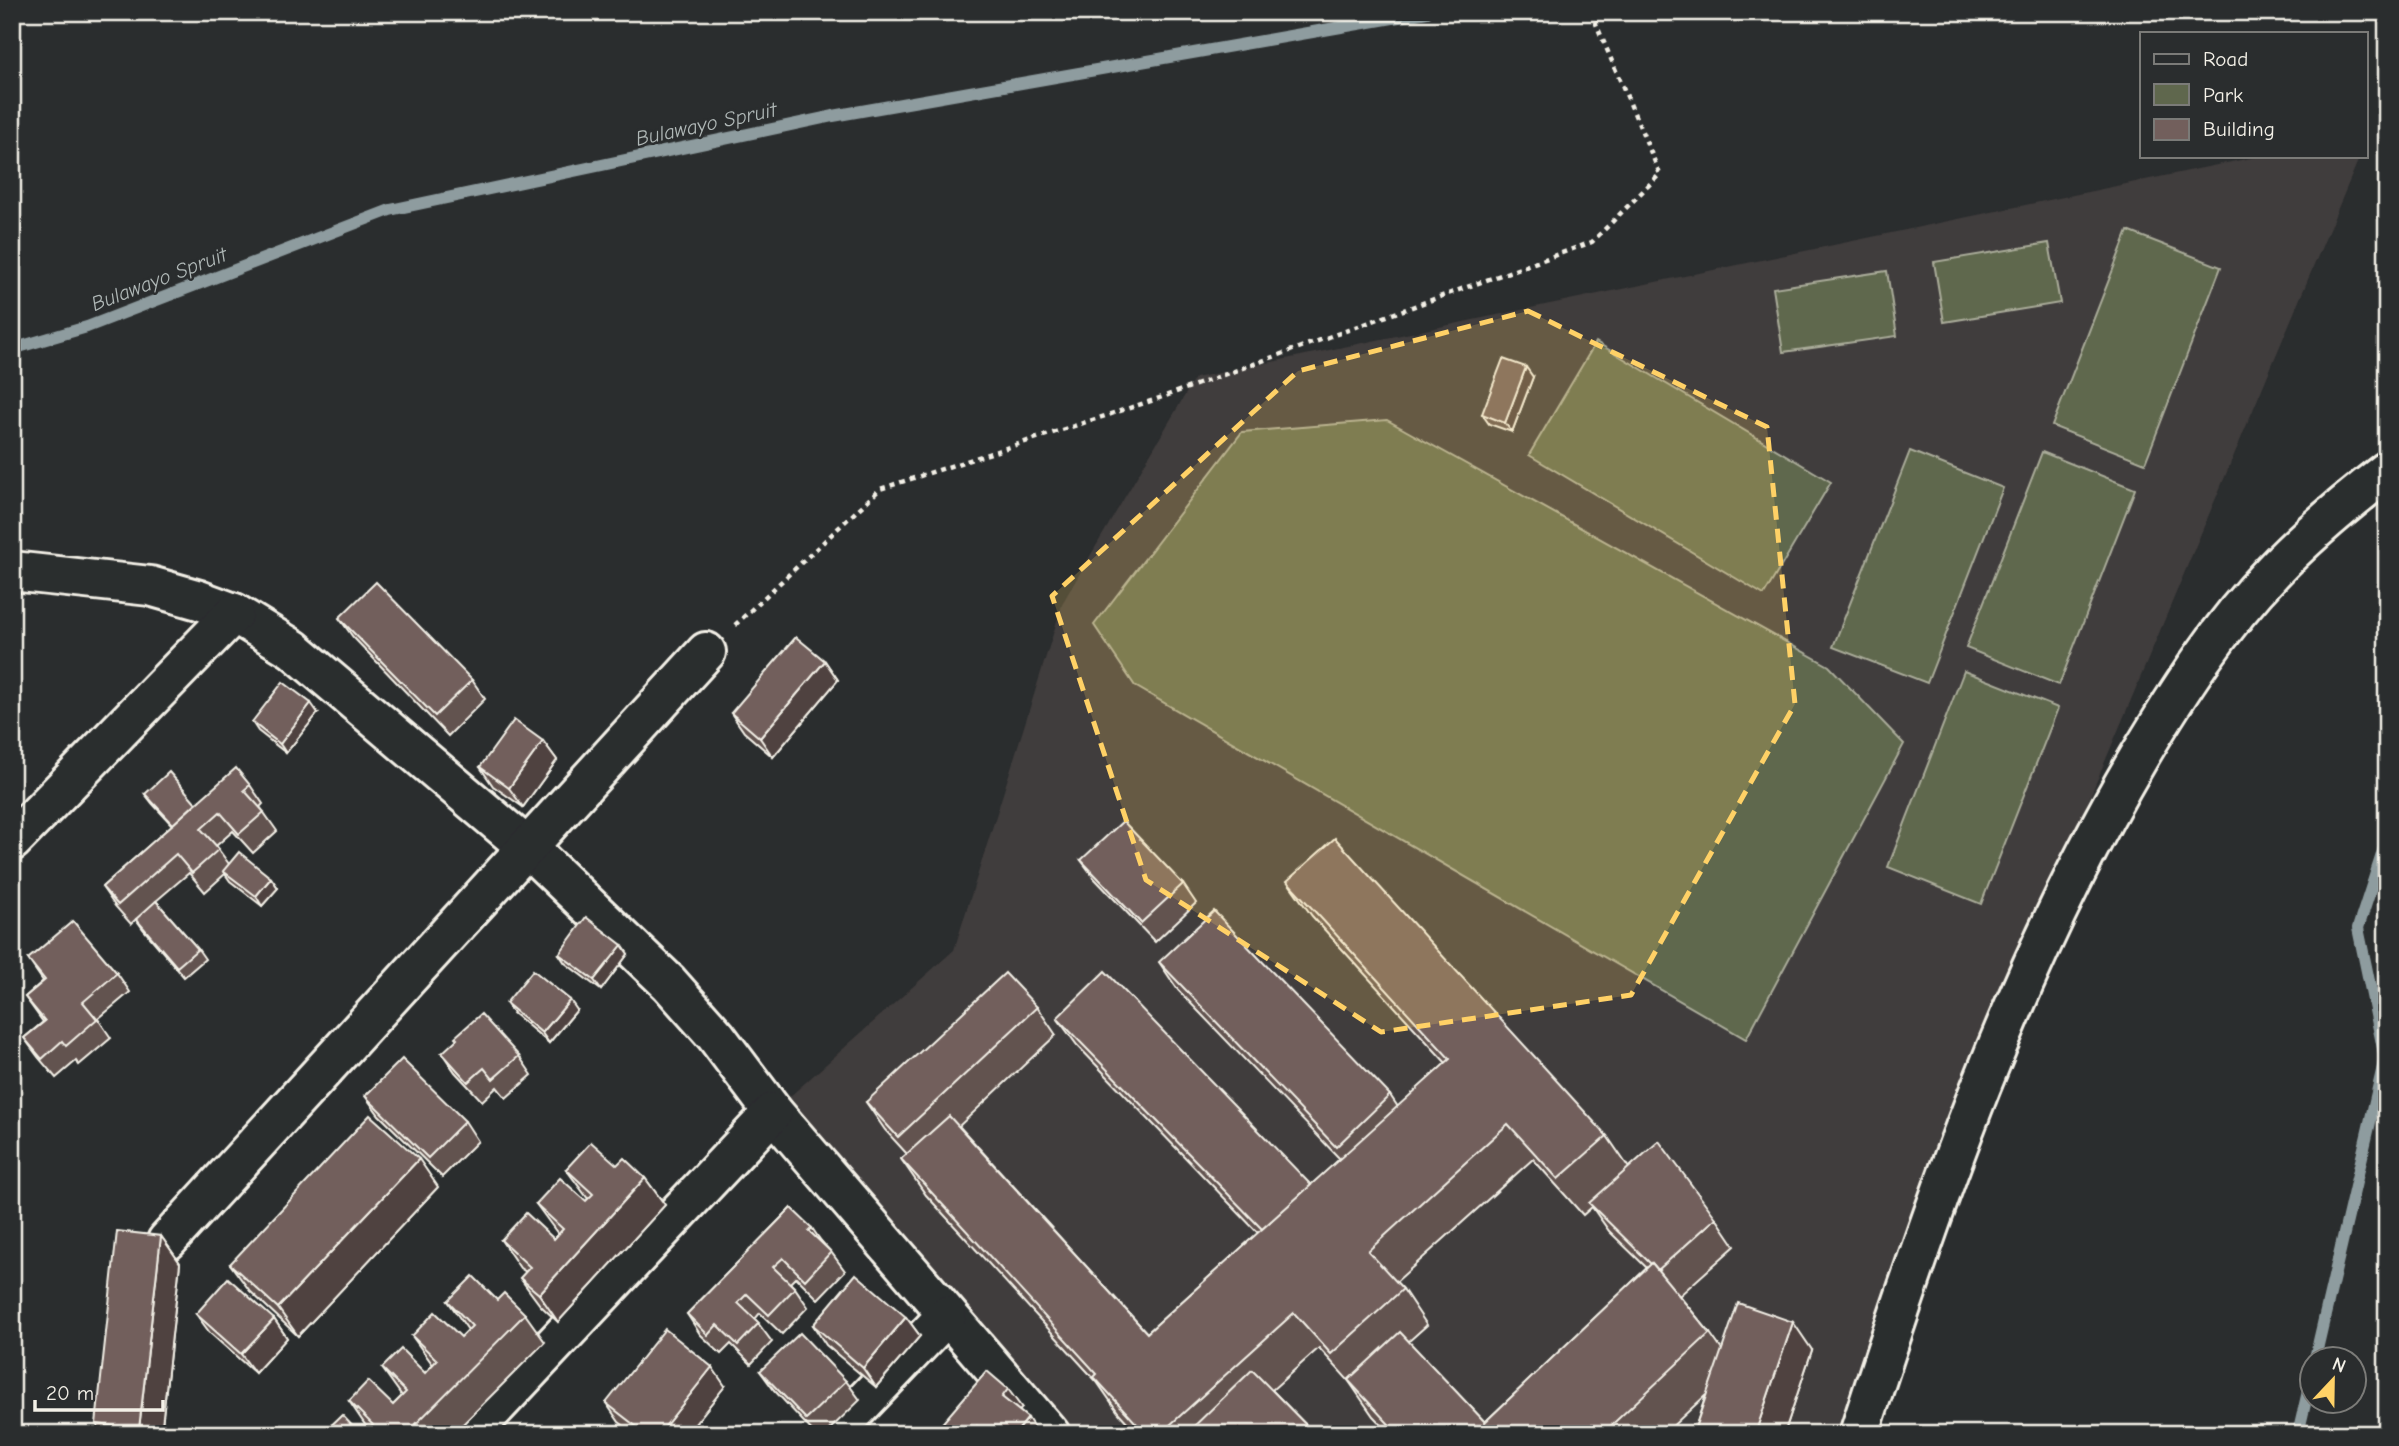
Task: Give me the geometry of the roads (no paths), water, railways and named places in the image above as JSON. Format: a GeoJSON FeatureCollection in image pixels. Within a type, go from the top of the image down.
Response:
{"type":"FeatureCollection","features":[{"type":"Feature","properties":{"kind":"street"},"geometry":{"type":"LineString","coordinates":[[1858,1434],[1907,1284],[1983,1082],[2036,956],[2102,820],[2175,698],[2231,620],[2273,571],[2340,507],[2387,471]]}},
{"type":"Feature","properties":{"kind":"street"},"geometry":{"type":"LineString","coordinates":[[12,571],[150,586],[234,613],[292,649],[528,848],[669,983],[716,1036],[773,1112],[1050,1434]]}},
{"type":"Feature","properties":{"kind":"street"},"geometry":{"type":"LineString","coordinates":[[12,841],[234,613]]}},
{"type":"Feature","properties":{"kind":"street"},"geometry":{"type":"LineString","coordinates":[[167,1241],[706,652]]}},
{"type":"Feature","properties":{"kind":"street"},"geometry":{"type":"LineString","coordinates":[[470,1434],[773,1112]]}},
{"type":"Feature","properties":{"kind":"street"},"geometry":{"type":"LineString","coordinates":[[832,1434],[947,1315]]}},
{"type":"Feature","properties":{"kind":"waterway","name":"Bulawayo Spruit"},"geometry":{"type":"LineString","coordinates":[[12,349],[87,327],[390,210],[833,116],[1427,12]]}},
{"type":"Feature","properties":{"kind":"waterway"},"geometry":{"type":"LineString","coordinates":[[2318,1344],[2385,1058],[2358,928],[2387,839]]}},
{"type":"Feature","properties":{"kind":"waterway"},"geometry":{"type":"LineString","coordinates":[[2298,1434],[2303,1414]]}}]}
